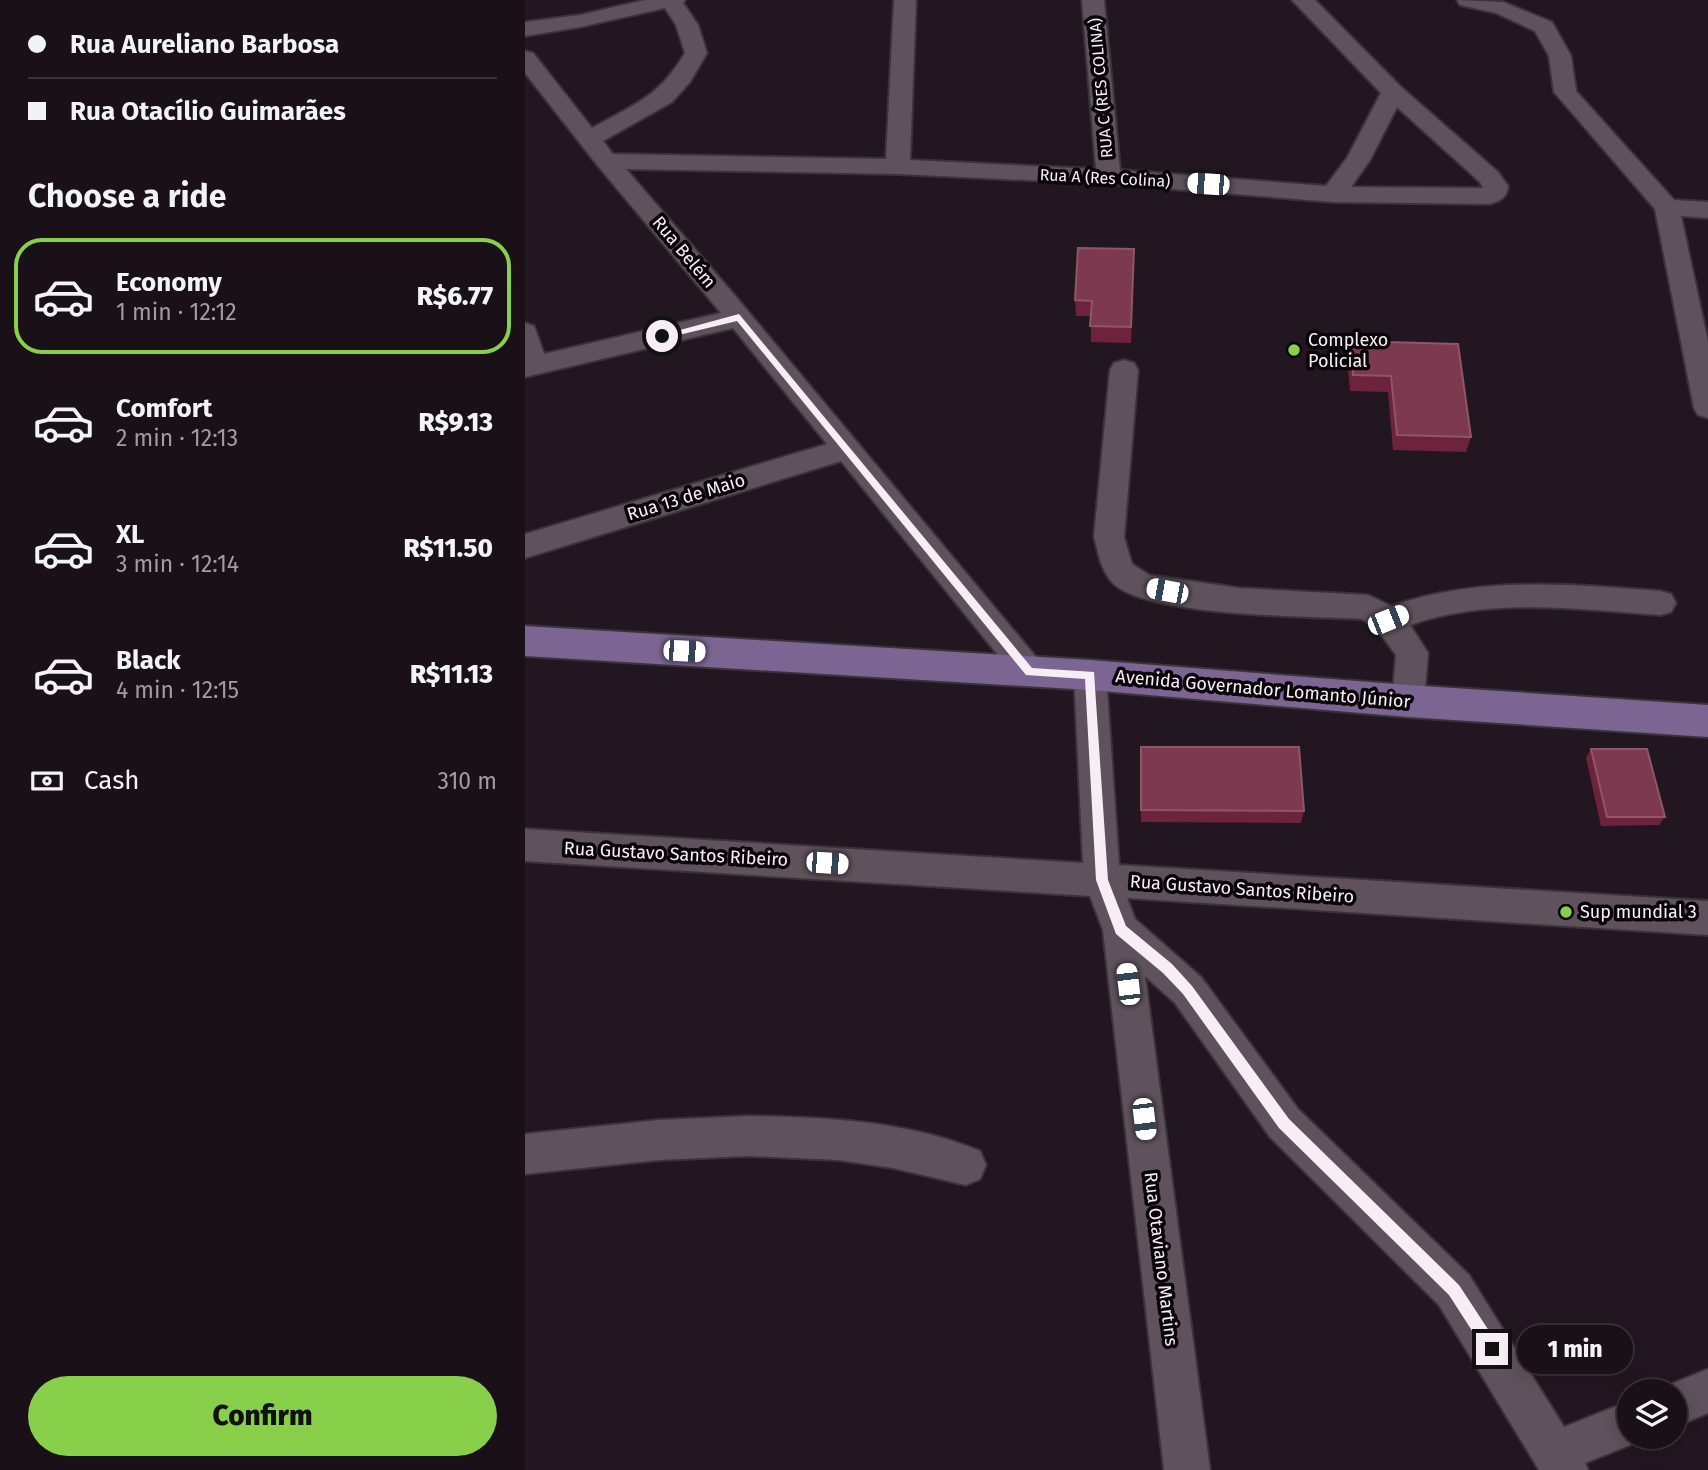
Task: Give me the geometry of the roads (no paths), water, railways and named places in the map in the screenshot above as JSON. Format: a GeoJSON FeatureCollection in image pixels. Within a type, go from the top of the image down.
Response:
{"type":"FeatureCollection","features":[{"type":"Feature","properties":{"kind":"main road","name":"Avenida Governador Lomanto Júnior"},"geometry":{"type":"LineString","coordinates":[[525,641],[1090,675],[1408,701],[1708,721]]}},
{"type":"Feature","properties":{"kind":"street"},"geometry":{"type":"LineString","coordinates":[[525,29],[673,0],[687,25],[696,53],[682,77],[664,97],[589,139]]}},
{"type":"Feature","properties":{"kind":"street"},"geometry":{"type":"LineString","coordinates":[[898,167],[905,0]]}},
{"type":"Feature","properties":{"kind":"street","name":"RUA C (RES COLINA)"},"geometry":{"type":"LineString","coordinates":[[1093,0],[1109,177]]}},
{"type":"Feature","properties":{"kind":"street","name":"Rua A (Res Colina)"},"geometry":{"type":"LineString","coordinates":[[606,161],[898,167],[1109,177],[1333,194],[1489,196],[1495,192],[1496,186],[1489,177],[1393,92],[1303,0]]}},
{"type":"Feature","properties":{"kind":"street"},"geometry":{"type":"LineString","coordinates":[[1468,0],[1503,8],[1544,27]]}},
{"type":"Feature","properties":{"kind":"street"},"geometry":{"type":"LineString","coordinates":[[1533,0],[1560,56],[1565,92],[1667,207],[1708,408]]}},
{"type":"Feature","properties":{"kind":"street","name":"Rua Belém"},"geometry":{"type":"LineString","coordinates":[[531,74],[739,317],[1030,672]]}},
{"type":"Feature","properties":{"kind":"street"},"geometry":{"type":"LineString","coordinates":[[1333,194],[1358,160],[1393,92]]}},
{"type":"Feature","properties":{"kind":"street"},"geometry":{"type":"LineString","coordinates":[[1667,207],[1708,210]]}},
{"type":"Feature","properties":{"kind":"street"},"geometry":{"type":"LineString","coordinates":[[525,332],[529,367],[739,317]]}},
{"type":"Feature","properties":{"kind":"street"},"geometry":{"type":"LineString","coordinates":[[1124,370],[1109,537],[1116,562],[1126,578],[1143,587],[1192,596],[1368,607],[1388,620],[1412,653],[1408,701]]}},
{"type":"Feature","properties":{"kind":"street","name":"Rua 13 de Maio"},"geometry":{"type":"LineString","coordinates":[[525,546],[847,449]]}},
{"type":"Feature","properties":{"kind":"street"},"geometry":{"type":"LineString","coordinates":[[1388,620],[1443,602],[1514,594],[1660,603]]}},
{"type":"Feature","properties":{"kind":"street","name":"Rua Otaviano Martins"},"geometry":{"type":"LineString","coordinates":[[1090,675],[1102,880],[1121,930],[1187,1470]]}},
{"type":"Feature","properties":{"kind":"street","name":"Rua Gustavo Santos Ribeiro"},"geometry":{"type":"LineString","coordinates":[[525,845],[1708,918]]}},
{"type":"Feature","properties":{"kind":"street"},"geometry":{"type":"LineString","coordinates":[[1121,930],[1188,990],[1284,1123],[1454,1290],[1561,1462],[1617,1430]]}},
{"type":"Feature","properties":{"kind":"street"},"geometry":{"type":"LineString","coordinates":[[525,1154],[612,1143],[723,1137],[808,1138],[881,1146],[966,1165]]}},
{"type":"Feature","properties":{"kind":"street"},"geometry":{"type":"LineString","coordinates":[[1687,1400],[1708,1391]]}},
{"type":"Feature","properties":{"kind":"place","name":"Complexo Policial"},"geometry":{"type":"Point","coordinates":[1294,350]}},
{"type":"Feature","properties":{"kind":"place","name":"Sup mundial 3"},"geometry":{"type":"Point","coordinates":[1566,912]}}]}
